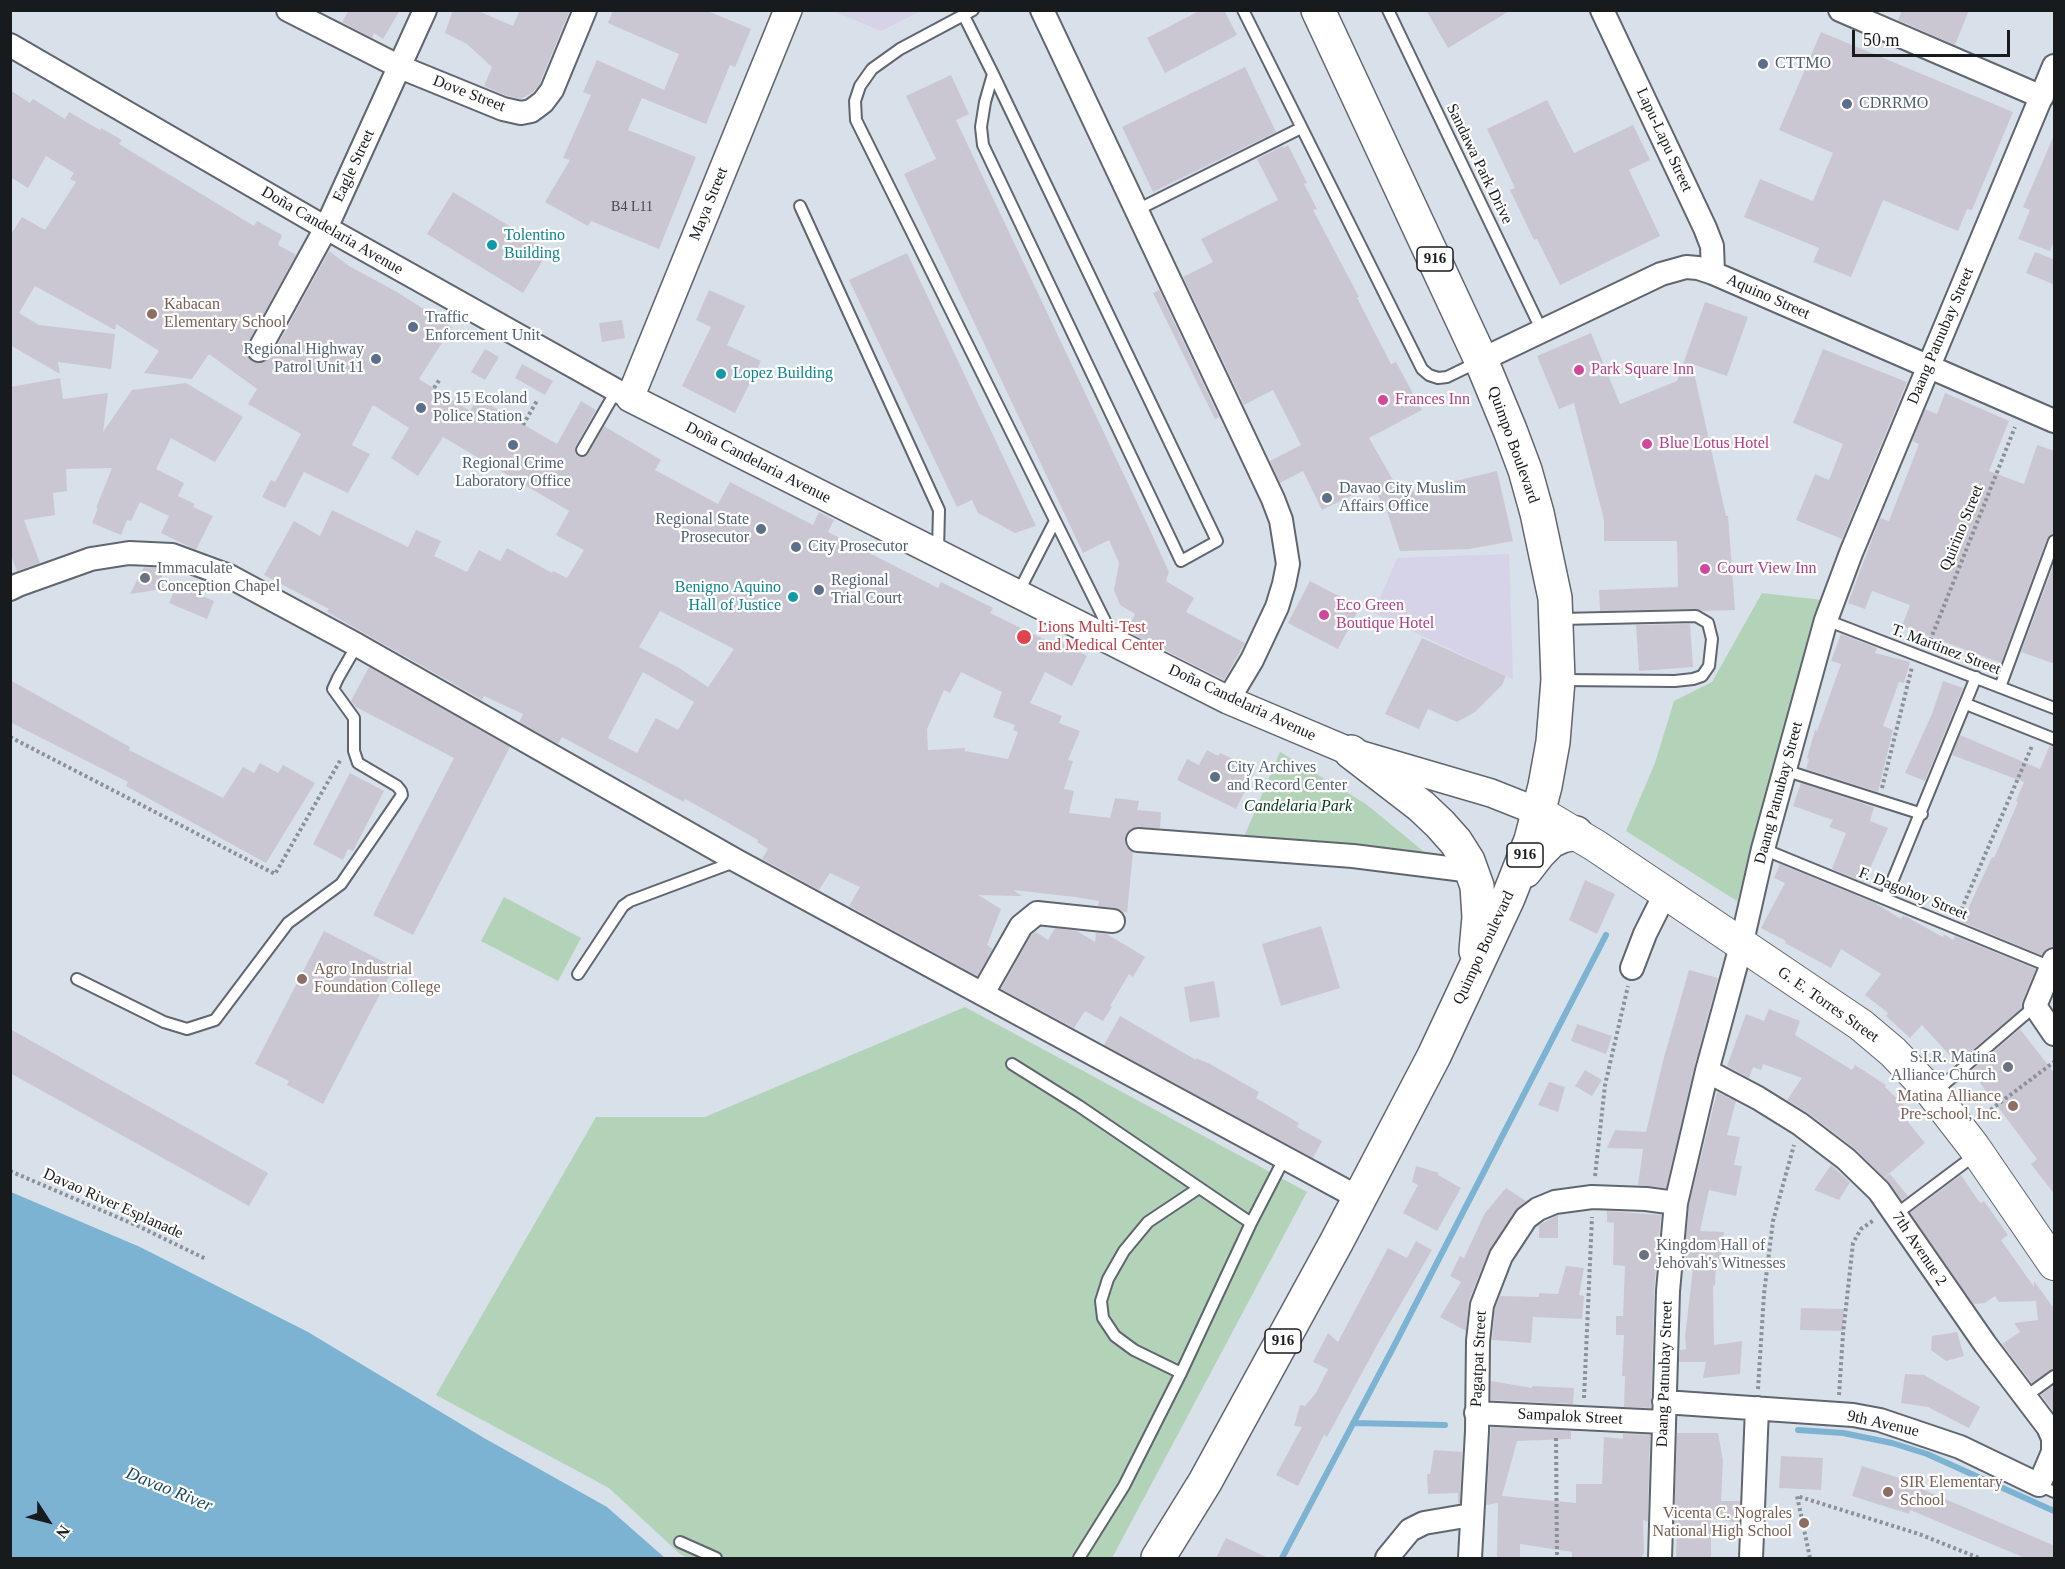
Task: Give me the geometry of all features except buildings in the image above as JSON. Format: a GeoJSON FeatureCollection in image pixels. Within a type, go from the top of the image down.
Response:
{"type":"FeatureCollection","features":[{"type":"Feature","properties":{"kind":"main road","name":"Quimpo Boulevard"},"geometry":{"type":"LineString","coordinates":[[1158,1558],[1205,1482],[1434,1056],[1508,898],[1539,812],[1553,742],[1558,680],[1556,619],[1551,575],[1525,470],[1481,360],[1318,10]]}},
{"type":"Feature","properties":{"kind":"main road"},"geometry":{"type":"LineString","coordinates":[[1351,752],[1421,806],[1456,842],[1472,871],[1477,886],[1479,917],[1473,972]]}},
{"type":"Feature","properties":{"kind":"main road","name":"G. E. Torres Street"},"geometry":{"type":"LineString","coordinates":[[1539,812],[1576,833],[1861,1025],[1893,1052],[1933,1094],[1970,1142],[2055,1264]]}},
{"type":"Feature","properties":{"kind":"main road"},"geometry":{"type":"LineString","coordinates":[[1508,898],[1529,865],[1547,844],[1562,836],[1576,833]]}},
{"type":"Feature","properties":{"kind":"main road","name":"Quimpo Boulevard"},"geometry":{"type":"LineString","coordinates":[[1173,1558],[1205,1482]]}},
{"type":"Feature","properties":{"kind":"street","name":"Dove Street"},"geometry":{"type":"LineString","coordinates":[[288,10],[400,68],[503,109],[521,113],[531,111],[543,102],[552,90],[585,10]]}},
{"type":"Feature","properties":{"kind":"street","name":"Eagle Street"},"geometry":{"type":"LineString","coordinates":[[259,350],[326,228],[425,10]]}},
{"type":"Feature","properties":{"kind":"street","name":"Maya Street"},"geometry":{"type":"LineString","coordinates":[[623,395],[788,10]]}},
{"type":"Feature","properties":{"kind":"street"},"geometry":{"type":"LineString","coordinates":[[1042,10],[1281,520],[1288,564],[1284,584],[1277,607],[1252,660],[1228,700]]}},
{"type":"Feature","properties":{"kind":"street","name":"Lapu-Lapu Street"},"geometry":{"type":"LineString","coordinates":[[1602,10],[1705,228],[1712,246],[1713,273]]}},
{"type":"Feature","properties":{"kind":"street"},"geometry":{"type":"LineString","coordinates":[[1840,10],[2042,97]]}},
{"type":"Feature","properties":{"kind":"street","name":"Doña Candelaria Avenue"},"geometry":{"type":"LineString","coordinates":[[10,45],[326,228],[623,395],[1228,700],[1351,752],[1491,793],[1539,812]]}},
{"type":"Feature","properties":{"kind":"street","name":"Daang Patnubay Street"},"geometry":{"type":"LineString","coordinates":[[1660,1558],[1668,1281],[1676,1203],[1763,849],[1826,620],[1851,553],[2055,66]]}},
{"type":"Feature","properties":{"kind":"street","name":"Aquino Street"},"geometry":{"type":"LineString","coordinates":[[1481,360],[1674,270],[1686,267],[1713,273],[2055,421]]}},
{"type":"Feature","properties":{"kind":"street"},"geometry":{"type":"LineString","coordinates":[[10,589],[91,560],[129,554],[172,555],[229,576],[357,645],[737,861],[1359,1198]]}},
{"type":"Feature","properties":{"kind":"street"},"geometry":{"type":"LineString","coordinates":[[1138,840],[1353,856],[1472,871]]}},
{"type":"Feature","properties":{"kind":"street"},"geometry":{"type":"LineString","coordinates":[[1632,968],[1645,934],[1665,894]]}},
{"type":"Feature","properties":{"kind":"street"},"geometry":{"type":"LineString","coordinates":[[983,993],[1021,926],[1037,913],[1113,921]]}},
{"type":"Feature","properties":{"kind":"street"},"geometry":{"type":"LineString","coordinates":[[2054,966],[2035,1006],[2055,1034]]}},
{"type":"Feature","properties":{"kind":"street","name":"7th Avenue 2"},"geometry":{"type":"LineString","coordinates":[[1707,1071],[1800,1124],[1879,1191],[1985,1344],[2048,1427],[2053,1438],[2053,1452],[2047,1489]]}},
{"type":"Feature","properties":{"kind":"street","name":"Pagatpat Street"},"geometry":{"type":"LineString","coordinates":[[1470,1558],[1478,1341],[1482,1305],[1501,1256],[1526,1218],[1538,1209],[1555,1202],[1592,1197],[1646,1199],[1676,1203]]}},
{"type":"Feature","properties":{"kind":"street"},"geometry":{"type":"LineString","coordinates":[[1751,1558],[1757,1408]]}},
{"type":"Feature","properties":{"kind":"street","name":"9th Avenue"},"geometry":{"type":"LineString","coordinates":[[1663,1412],[1757,1408],[1838,1414],[1880,1420],[1960,1447],[2047,1489]]}},
{"type":"Feature","properties":{"kind":"street","name":"Sampalok Street"},"geometry":{"type":"LineString","coordinates":[[1476,1413],[1555,1416],[1663,1412]]}},
{"type":"Feature","properties":{"kind":"street"},"geometry":{"type":"LineString","coordinates":[[1387,1558],[1410,1530],[1424,1523],[1471,1515]]}},
{"type":"Feature","properties":{"kind":"lane"},"geometry":{"type":"LineString","coordinates":[[1243,10],[1422,369],[1438,378],[1447,377],[1481,360]]}},
{"type":"Feature","properties":{"kind":"lane","name":"Sandawa Park Drive"},"geometry":{"type":"LineString","coordinates":[[1389,10],[1542,331]]}},
{"type":"Feature","properties":{"kind":"lane"},"geometry":{"type":"LineString","coordinates":[[993,74],[981,128],[984,145],[1181,561],[1217,541],[993,74],[969,13],[900,49],[872,69],[860,86],[855,101],[856,120],[1116,643]]}},
{"type":"Feature","properties":{"kind":"lane"},"geometry":{"type":"LineString","coordinates":[[1137,210],[1301,128]]}},
{"type":"Feature","properties":{"kind":"lane"},"geometry":{"type":"LineString","coordinates":[[800,206],[939,510],[938,554]]}},
{"type":"Feature","properties":{"kind":"lane"},"geometry":{"type":"LineString","coordinates":[[582,450],[623,395]]}},
{"type":"Feature","properties":{"kind":"lane"},"geometry":{"type":"LineString","coordinates":[[1017,594],[1055,521]]}},
{"type":"Feature","properties":{"kind":"lane"},"geometry":{"type":"LineString","coordinates":[[2000,687],[2055,541]]}},
{"type":"Feature","properties":{"kind":"lane"},"geometry":{"type":"LineString","coordinates":[[1556,619],[1696,616],[1707,623],[1712,639],[1709,666],[1702,676],[1675,681],[1558,680]]}},
{"type":"Feature","properties":{"kind":"lane","name":"T. Martinez Street"},"geometry":{"type":"LineString","coordinates":[[1826,620],[2055,708]]}},
{"type":"Feature","properties":{"kind":"lane"},"geometry":{"type":"LineString","coordinates":[[77,980],[165,1022],[188,1029],[216,1020],[288,923],[341,884],[402,795],[397,786],[358,763],[354,751],[354,718],[333,689],[357,645]]}},
{"type":"Feature","properties":{"kind":"lane"},"geometry":{"type":"LineString","coordinates":[[1886,899],[1976,678]]}},
{"type":"Feature","properties":{"kind":"lane"},"geometry":{"type":"LineString","coordinates":[[1966,704],[2055,739]]}},
{"type":"Feature","properties":{"kind":"lane"},"geometry":{"type":"LineString","coordinates":[[1784,770],[1922,814]]}},
{"type":"Feature","properties":{"kind":"lane","name":"F. Dagohoy Street"},"geometry":{"type":"LineString","coordinates":[[1763,849],[2054,966]]}},
{"type":"Feature","properties":{"kind":"lane"},"geometry":{"type":"LineString","coordinates":[[578,974],[623,906],[630,901],[737,861]]}},
{"type":"Feature","properties":{"kind":"lane"},"geometry":{"type":"LineString","coordinates":[[1933,1094],[2035,1006]]}},
{"type":"Feature","properties":{"kind":"lane"},"geometry":{"type":"LineString","coordinates":[[1012,1064],[1079,1106],[1251,1223]]}},
{"type":"Feature","properties":{"kind":"lane"},"geometry":{"type":"LineString","coordinates":[[1893,1211],[1970,1142]]}},
{"type":"Feature","properties":{"kind":"lane"},"geometry":{"type":"LineString","coordinates":[[1079,1558],[1124,1486],[1285,1157]]}},
{"type":"Feature","properties":{"kind":"lane"},"geometry":{"type":"LineString","coordinates":[[1181,1373],[1134,1350],[1115,1336],[1103,1318],[1101,1301],[1108,1279],[1124,1251],[1148,1222],[1199,1188]]}},
{"type":"Feature","properties":{"kind":"lane"},"geometry":{"type":"LineString","coordinates":[[2025,1397],[2055,1376]]}},
{"type":"Feature","properties":{"kind":"lane"},"geometry":{"type":"LineString","coordinates":[[680,1542],[716,1558]]}},
{"type":"Feature","properties":{"kind":"path"},"geometry":{"type":"LineString","coordinates":[[434,388],[440,379]]}},
{"type":"Feature","properties":{"kind":"path"},"geometry":{"type":"LineString","coordinates":[[523,425],[538,399]]}},
{"type":"Feature","properties":{"kind":"path","name":"Quirino Street"},"geometry":{"type":"LineString","coordinates":[[1879,800],[1905,688],[2022,408]]}},
{"type":"Feature","properties":{"kind":"path"},"geometry":{"type":"LineString","coordinates":[[10,737],[275,874],[355,731]]}},
{"type":"Feature","properties":{"kind":"path"},"geometry":{"type":"LineString","coordinates":[[1954,927],[2037,732]]}},
{"type":"Feature","properties":{"kind":"path"},"geometry":{"type":"LineString","coordinates":[[1970,1142],[2055,1062]]}},
{"type":"Feature","properties":{"kind":"path"},"geometry":{"type":"LineString","coordinates":[[1757,1408],[1764,1294],[1773,1221],[1800,1124]]}},
{"type":"Feature","properties":{"kind":"path","name":"Davao River Esplanade"},"geometry":{"type":"LineString","coordinates":[[10,1172],[138,1226],[206,1259]]}},
{"type":"Feature","properties":{"kind":"path"},"geometry":{"type":"LineString","coordinates":[[1838,1414],[1852,1242],[1861,1229],[1893,1211]]}},
{"type":"Feature","properties":{"kind":"path"},"geometry":{"type":"LineString","coordinates":[[1555,1416],[1557,1558]]}},
{"type":"Feature","properties":{"kind":"path"},"geometry":{"type":"LineString","coordinates":[[1810,1558],[1797,1496],[1919,1534],[1979,1558]]}},
{"type":"Feature","properties":{"kind":"shaded area"},"geometry":{"type":"Polygon","coordinates":[[[921,10],[881,31],[833,11],[921,10]]]}},
{"type":"Feature","properties":{"kind":"shaded area"},"geometry":{"type":"Polygon","coordinates":[[[1509,554],[1513,679],[1374,613],[1397,558],[1509,554]]]}},
{"type":"Feature","properties":{"kind":"green space"},"geometry":{"type":"Polygon","coordinates":[[[1762,593],[1822,600],[1737,901],[1626,831],[1655,763],[1674,701],[1712,682],[1762,593]]]}},
{"type":"Feature","properties":{"kind":"green space","name":"Candelaria Park"},"geometry":{"type":"Polygon","coordinates":[[[1280,752],[1366,804],[1434,860],[1244,837],[1280,752]]]}},
{"type":"Feature","properties":{"kind":"green space"},"geometry":{"type":"Polygon","coordinates":[[[504,897],[581,938],[558,981],[481,941],[504,897]]]}},
{"type":"Feature","properties":{"kind":"green space"},"geometry":{"type":"Polygon","coordinates":[[[965,1007],[1307,1192],[1112,1558],[688,1558],[681,1555],[609,1488],[436,1395],[596,1117],[705,1117],[965,1007]]]}},
{"type":"Feature","properties":{"kind":"water","name":"Davao River"},"geometry":{"type":"Polygon","coordinates":[[[11,1192],[140,1247],[308,1332],[484,1438],[607,1507],[665,1558],[11,1558],[11,1192]]]}},
{"type":"Feature","properties":{"kind":"waterway"},"geometry":{"type":"LineString","coordinates":[[1282,1558],[1606,935]]}},
{"type":"Feature","properties":{"kind":"waterway"},"geometry":{"type":"LineString","coordinates":[[1353,1423],[1445,1425]]}},
{"type":"Feature","properties":{"kind":"waterway"},"geometry":{"type":"LineString","coordinates":[[1798,1430],[1843,1433],[1892,1443],[1927,1454],[2054,1511]]}},
{"type":"Feature","properties":{"kind":"place","name":"CTTMO"},"geometry":{"type":"Point","coordinates":[1763,64]}},
{"type":"Feature","properties":{"kind":"place","name":"CDRRMO"},"geometry":{"type":"Point","coordinates":[1847,104]}},
{"type":"Feature","properties":{"kind":"place","name":"Tolentino Building"},"geometry":{"type":"Point","coordinates":[492,245]}},
{"type":"Feature","properties":{"kind":"place","name":"Kabacan Elementary School"},"geometry":{"type":"Point","coordinates":[152,314]}},
{"type":"Feature","properties":{"kind":"place","name":"Traffic Enforcement Unit"},"geometry":{"type":"Point","coordinates":[413,327]}},
{"type":"Feature","properties":{"kind":"place","name":"Regional Highway Patrol Unit 11"},"geometry":{"type":"Point","coordinates":[376,359]}},
{"type":"Feature","properties":{"kind":"place","name":"Park Square Inn"},"geometry":{"type":"Point","coordinates":[1579,370]}},
{"type":"Feature","properties":{"kind":"place","name":"Lopez Building"},"geometry":{"type":"Point","coordinates":[721,374]}},
{"type":"Feature","properties":{"kind":"place","name":"Frances Inn"},"geometry":{"type":"Point","coordinates":[1383,400]}},
{"type":"Feature","properties":{"kind":"place","name":"PS 15 Ecoland Police Station"},"geometry":{"type":"Point","coordinates":[421,408]}},
{"type":"Feature","properties":{"kind":"place","name":"Blue Lotus Hotel"},"geometry":{"type":"Point","coordinates":[1647,444]}},
{"type":"Feature","properties":{"kind":"place","name":"Regional Crime Laboratory Office"},"geometry":{"type":"Point","coordinates":[513,445]}},
{"type":"Feature","properties":{"kind":"place","name":"Davao City Muslim Affairs Office"},"geometry":{"type":"Point","coordinates":[1327,498]}},
{"type":"Feature","properties":{"kind":"place","name":"Regional State Prosecutor"},"geometry":{"type":"Point","coordinates":[761,529]}},
{"type":"Feature","properties":{"kind":"place","name":"City Prosecutor"},"geometry":{"type":"Point","coordinates":[796,547]}},
{"type":"Feature","properties":{"kind":"place","name":"Court View Inn"},"geometry":{"type":"Point","coordinates":[1705,569]}},
{"type":"Feature","properties":{"kind":"place","name":"Immaculate Conception Chapel"},"geometry":{"type":"Point","coordinates":[145,578]}},
{"type":"Feature","properties":{"kind":"place","name":"Regional Trial Court"},"geometry":{"type":"Point","coordinates":[819,590]}},
{"type":"Feature","properties":{"kind":"place","name":"Benigno Aquino Hall of Justice"},"geometry":{"type":"Point","coordinates":[793,597]}},
{"type":"Feature","properties":{"kind":"place","name":"Eco Green Boutique Hotel"},"geometry":{"type":"Point","coordinates":[1324,615]}},
{"type":"Feature","properties":{"kind":"place","name":"Lions Multi-Test and Medical Center"},"geometry":{"type":"Point","coordinates":[1024,637]}},
{"type":"Feature","properties":{"kind":"place","name":"City Archives and Record Center"},"geometry":{"type":"Point","coordinates":[1215,777]}},
{"type":"Feature","properties":{"kind":"place","name":"Agro Industrial Foundation College"},"geometry":{"type":"Point","coordinates":[302,979]}},
{"type":"Feature","properties":{"kind":"place","name":"S.I.R. Matina Alliance Church"},"geometry":{"type":"Point","coordinates":[2008,1067]}},
{"type":"Feature","properties":{"kind":"place","name":"Matina Alliance Pre-school, Inc."},"geometry":{"type":"Point","coordinates":[2013,1106]}},
{"type":"Feature","properties":{"kind":"place","name":"Kingdom Hall of Jehovah's Witnesses"},"geometry":{"type":"Point","coordinates":[1644,1255]}},
{"type":"Feature","properties":{"kind":"place","name":"SIR Elementary School"},"geometry":{"type":"Point","coordinates":[1888,1492]}},
{"type":"Feature","properties":{"kind":"place","name":"Vicenta C. Nograles National High School"},"geometry":{"type":"Point","coordinates":[1804,1523]}}]}
